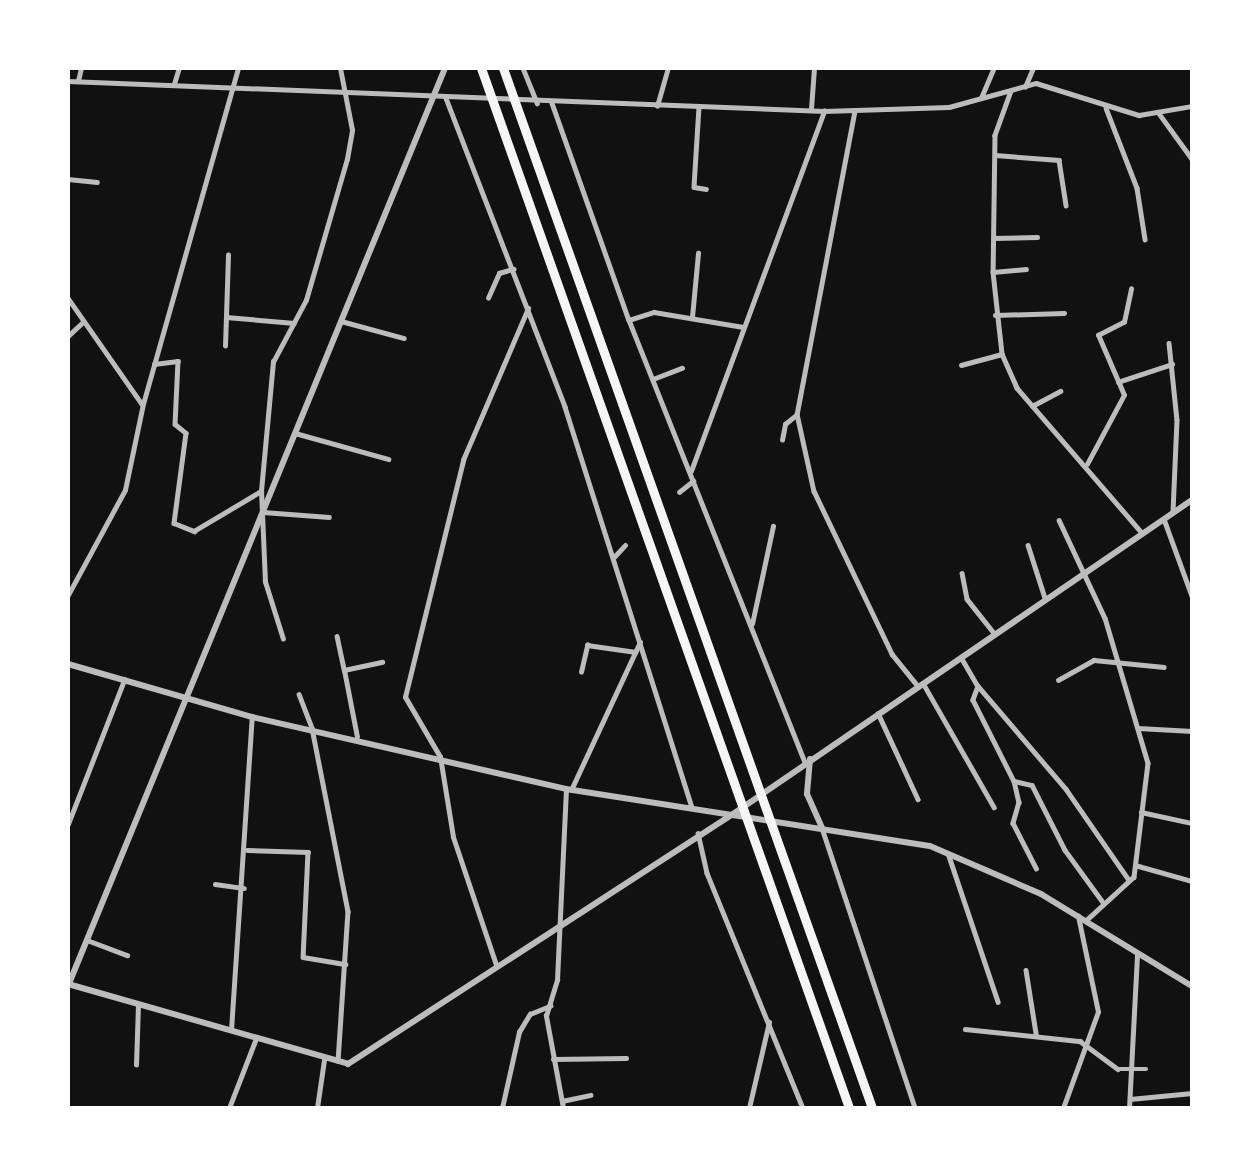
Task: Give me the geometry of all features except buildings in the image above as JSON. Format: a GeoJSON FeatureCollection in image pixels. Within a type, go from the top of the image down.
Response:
{"type":"FeatureCollection","features":[{"type":"Feature","properties":{"kind":"highway"},"geometry":{"type":"LineString","coordinates":[[481,68],[732,767],[849,1108]]}},
{"type":"Feature","properties":{"kind":"highway"},"geometry":{"type":"LineString","coordinates":[[503,68],[872,1108]]}},
{"type":"Feature","properties":{"kind":"street"},"geometry":{"type":"LineString","coordinates":[[78,81],[81,68]]}},
{"type":"Feature","properties":{"kind":"street"},"geometry":{"type":"LineString","coordinates":[[174,84],[179,68]]}},
{"type":"Feature","properties":{"kind":"street"},"geometry":{"type":"LineString","coordinates":[[68,595],[125,490],[143,404],[239,68]]}},
{"type":"Feature","properties":{"kind":"street"},"geometry":{"type":"LineString","coordinates":[[283,639],[265,582],[261,491],[273,362],[293,323],[323,251],[347,159],[352,130],[340,68]]}},
{"type":"Feature","properties":{"kind":"street"},"geometry":{"type":"LineString","coordinates":[[445,68],[69,984],[231,1031],[255,1041],[348,1064],[698,832],[733,814],[877,712],[1192,500]]}},
{"type":"Feature","properties":{"kind":"street"},"geometry":{"type":"LineString","coordinates":[[523,68],[537,103]]}},
{"type":"Feature","properties":{"kind":"street"},"geometry":{"type":"LineString","coordinates":[[657,106],[668,68]]}},
{"type":"Feature","properties":{"kind":"street"},"geometry":{"type":"LineString","coordinates":[[811,110],[814,68]]}},
{"type":"Feature","properties":{"kind":"street"},"geometry":{"type":"LineString","coordinates":[[981,98],[994,68]]}},
{"type":"Feature","properties":{"kind":"street"},"geometry":{"type":"LineString","coordinates":[[1025,87],[1033,68]]}},
{"type":"Feature","properties":{"kind":"street"},"geometry":{"type":"LineString","coordinates":[[68,81],[433,96],[537,103],[824,111],[946,107],[1025,87],[1049,84],[1106,107],[1158,112],[1192,106]]}},
{"type":"Feature","properties":{"kind":"street"},"geometry":{"type":"LineString","coordinates":[[1012,90],[995,135],[993,272],[995,315],[1002,355],[1032,406],[1087,464],[1142,533]]}},
{"type":"Feature","properties":{"kind":"street"},"geometry":{"type":"LineString","coordinates":[[446,98],[528,308],[614,557],[692,807]]}},
{"type":"Feature","properties":{"kind":"street"},"geometry":{"type":"LineString","coordinates":[[552,103],[629,320],[807,760],[807,794],[821,827],[915,1108]]}},
{"type":"Feature","properties":{"kind":"street"},"geometry":{"type":"LineString","coordinates":[[699,107],[694,187],[706,189]]}},
{"type":"Feature","properties":{"kind":"street"},"geometry":{"type":"LineString","coordinates":[[1106,107],[1137,188],[1145,239]]}},
{"type":"Feature","properties":{"kind":"street"},"geometry":{"type":"LineString","coordinates":[[690,472],[824,111]]}},
{"type":"Feature","properties":{"kind":"street"},"geometry":{"type":"LineString","coordinates":[[855,111],[797,414],[814,491],[892,654],[920,684],[994,807]]}},
{"type":"Feature","properties":{"kind":"street"},"geometry":{"type":"LineString","coordinates":[[1158,112],[1192,159]]}},
{"type":"Feature","properties":{"kind":"street"},"geometry":{"type":"LineString","coordinates":[[995,155],[1059,160],[1066,205]]}},
{"type":"Feature","properties":{"kind":"street"},"geometry":{"type":"LineString","coordinates":[[68,179],[97,182]]}},
{"type":"Feature","properties":{"kind":"street"},"geometry":{"type":"LineString","coordinates":[[994,238],[1037,237]]}},
{"type":"Feature","properties":{"kind":"street"},"geometry":{"type":"LineString","coordinates":[[692,317],[698,253]]}},
{"type":"Feature","properties":{"kind":"street"},"geometry":{"type":"LineString","coordinates":[[225,346],[228,256]]}},
{"type":"Feature","properties":{"kind":"street"},"geometry":{"type":"LineString","coordinates":[[993,272],[1026,268]]}},
{"type":"Feature","properties":{"kind":"street"},"geometry":{"type":"LineString","coordinates":[[488,298],[499,273],[513,269]]}},
{"type":"Feature","properties":{"kind":"street"},"geometry":{"type":"LineString","coordinates":[[1087,464],[1124,396],[1098,335],[1124,322],[1132,289]]}},
{"type":"Feature","properties":{"kind":"street"},"geometry":{"type":"LineString","coordinates":[[68,298],[143,404]]}},
{"type":"Feature","properties":{"kind":"street"},"geometry":{"type":"LineString","coordinates":[[496,965],[453,836],[440,757],[405,696],[463,460],[528,308]]}},
{"type":"Feature","properties":{"kind":"street"},"geometry":{"type":"LineString","coordinates":[[629,320],[654,312],[743,327]]}},
{"type":"Feature","properties":{"kind":"street"},"geometry":{"type":"LineString","coordinates":[[995,315],[1064,313]]}},
{"type":"Feature","properties":{"kind":"street"},"geometry":{"type":"LineString","coordinates":[[226,317],[293,323]]}},
{"type":"Feature","properties":{"kind":"street"},"geometry":{"type":"LineString","coordinates":[[341,321],[404,338]]}},
{"type":"Feature","properties":{"kind":"street"},"geometry":{"type":"LineString","coordinates":[[68,336],[83,322]]}},
{"type":"Feature","properties":{"kind":"street"},"geometry":{"type":"LineString","coordinates":[[1169,343],[1172,363],[1173,512]]}},
{"type":"Feature","properties":{"kind":"street"},"geometry":{"type":"LineString","coordinates":[[961,365],[1002,355]]}},
{"type":"Feature","properties":{"kind":"street"},"geometry":{"type":"LineString","coordinates":[[154,364],[178,361],[175,424],[186,433],[174,523],[194,531],[261,491]]}},
{"type":"Feature","properties":{"kind":"street"},"geometry":{"type":"LineString","coordinates":[[1118,382],[1172,363]]}},
{"type":"Feature","properties":{"kind":"street"},"geometry":{"type":"LineString","coordinates":[[653,379],[682,368]]}},
{"type":"Feature","properties":{"kind":"street"},"geometry":{"type":"LineString","coordinates":[[1032,406],[1060,391]]}},
{"type":"Feature","properties":{"kind":"street"},"geometry":{"type":"LineString","coordinates":[[782,440],[785,424],[797,414]]}},
{"type":"Feature","properties":{"kind":"street"},"geometry":{"type":"LineString","coordinates":[[295,433],[388,459]]}},
{"type":"Feature","properties":{"kind":"street"},"geometry":{"type":"LineString","coordinates":[[679,492],[693,481]]}},
{"type":"Feature","properties":{"kind":"street"},"geometry":{"type":"LineString","coordinates":[[262,512],[329,517]]}},
{"type":"Feature","properties":{"kind":"street"},"geometry":{"type":"LineString","coordinates":[[1164,519],[1192,596]]}},
{"type":"Feature","properties":{"kind":"street"},"geometry":{"type":"LineString","coordinates":[[1059,520],[1082,574],[1105,618],[1112,658],[1138,727],[1148,763],[1135,865],[1129,880],[1102,901],[1087,920]]}},
{"type":"Feature","properties":{"kind":"street"},"geometry":{"type":"LineString","coordinates":[[752,624],[774,526]]}},
{"type":"Feature","properties":{"kind":"street"},"geometry":{"type":"LineString","coordinates":[[614,557],[625,545]]}},
{"type":"Feature","properties":{"kind":"street"},"geometry":{"type":"LineString","coordinates":[[1028,545],[1045,598]]}},
{"type":"Feature","properties":{"kind":"street"},"geometry":{"type":"LineString","coordinates":[[962,573],[967,599],[994,633]]}},
{"type":"Feature","properties":{"kind":"street"},"geometry":{"type":"LineString","coordinates":[[337,636],[357,737]]}},
{"type":"Feature","properties":{"kind":"street"},"geometry":{"type":"LineString","coordinates":[[590,1096],[562,1105],[553,1059],[551,1006],[557,979],[555,929],[568,789],[640,641]]}},
{"type":"Feature","properties":{"kind":"street"},"geometry":{"type":"LineString","coordinates":[[581,672],[587,645],[636,652]]}},
{"type":"Feature","properties":{"kind":"street"},"geometry":{"type":"LineString","coordinates":[[961,656],[978,686],[1066,789],[1129,880]]}},
{"type":"Feature","properties":{"kind":"street"},"geometry":{"type":"LineString","coordinates":[[1058,680],[1112,658],[1164,667]]}},
{"type":"Feature","properties":{"kind":"street"},"geometry":{"type":"LineString","coordinates":[[344,670],[382,662]]}},
{"type":"Feature","properties":{"kind":"street"},"geometry":{"type":"LineString","coordinates":[[68,664],[252,716],[357,737],[568,789],[821,827],[948,853],[1078,915],[1192,986]]}},
{"type":"Feature","properties":{"kind":"street"},"geometry":{"type":"LineString","coordinates":[[68,824],[124,679]]}},
{"type":"Feature","properties":{"kind":"street"},"geometry":{"type":"LineString","coordinates":[[978,686],[973,700],[1014,781],[1019,802],[1013,823],[1036,868]]}},
{"type":"Feature","properties":{"kind":"street"},"geometry":{"type":"LineString","coordinates":[[299,694],[312,728],[348,911],[338,1062]]}},
{"type":"Feature","properties":{"kind":"street"},"geometry":{"type":"LineString","coordinates":[[877,712],[918,799]]}},
{"type":"Feature","properties":{"kind":"street"},"geometry":{"type":"LineString","coordinates":[[231,1031],[247,850],[252,716]]}},
{"type":"Feature","properties":{"kind":"street"},"geometry":{"type":"LineString","coordinates":[[1138,727],[1192,731]]}},
{"type":"Feature","properties":{"kind":"street"},"geometry":{"type":"LineString","coordinates":[[1014,781],[1032,785],[1065,850],[1102,901]]}},
{"type":"Feature","properties":{"kind":"street"},"geometry":{"type":"LineString","coordinates":[[1141,812],[1192,823]]}},
{"type":"Feature","properties":{"kind":"street"},"geometry":{"type":"LineString","coordinates":[[698,832],[707,873],[803,1108]]}},
{"type":"Feature","properties":{"kind":"street"},"geometry":{"type":"LineString","coordinates":[[247,850],[308,852],[303,957],[345,964]]}},
{"type":"Feature","properties":{"kind":"street"},"geometry":{"type":"LineString","coordinates":[[948,853],[998,1002]]}},
{"type":"Feature","properties":{"kind":"street"},"geometry":{"type":"LineString","coordinates":[[1135,865],[1192,881]]}},
{"type":"Feature","properties":{"kind":"street"},"geometry":{"type":"LineString","coordinates":[[215,884],[244,888]]}},
{"type":"Feature","properties":{"kind":"street"},"geometry":{"type":"LineString","coordinates":[[1063,1108],[1096,1027],[1096,988],[1078,915]]}},
{"type":"Feature","properties":{"kind":"street"},"geometry":{"type":"LineString","coordinates":[[87,940],[127,955]]}},
{"type":"Feature","properties":{"kind":"street"},"geometry":{"type":"LineString","coordinates":[[1129,1108],[1138,952]]}},
{"type":"Feature","properties":{"kind":"street"},"geometry":{"type":"LineString","coordinates":[[1026,970],[1036,1033]]}},
{"type":"Feature","properties":{"kind":"street"},"geometry":{"type":"LineString","coordinates":[[136,1065],[138,1004]]}},
{"type":"Feature","properties":{"kind":"street"},"geometry":{"type":"LineString","coordinates":[[502,1108],[519,1032],[530,1014],[551,1006]]}},
{"type":"Feature","properties":{"kind":"street"},"geometry":{"type":"LineString","coordinates":[[749,1108],[769,1022]]}},
{"type":"Feature","properties":{"kind":"street"},"geometry":{"type":"LineString","coordinates":[[965,1029],[1036,1033],[1087,1044],[1118,1069],[1146,1069]]}},
{"type":"Feature","properties":{"kind":"street"},"geometry":{"type":"LineString","coordinates":[[229,1108],[255,1041]]}},
{"type":"Feature","properties":{"kind":"street"},"geometry":{"type":"LineString","coordinates":[[553,1059],[626,1058]]}},
{"type":"Feature","properties":{"kind":"street"},"geometry":{"type":"LineString","coordinates":[[317,1108],[324,1060]]}},
{"type":"Feature","properties":{"kind":"street"},"geometry":{"type":"LineString","coordinates":[[1130,1099],[1192,1093]]}}]}
